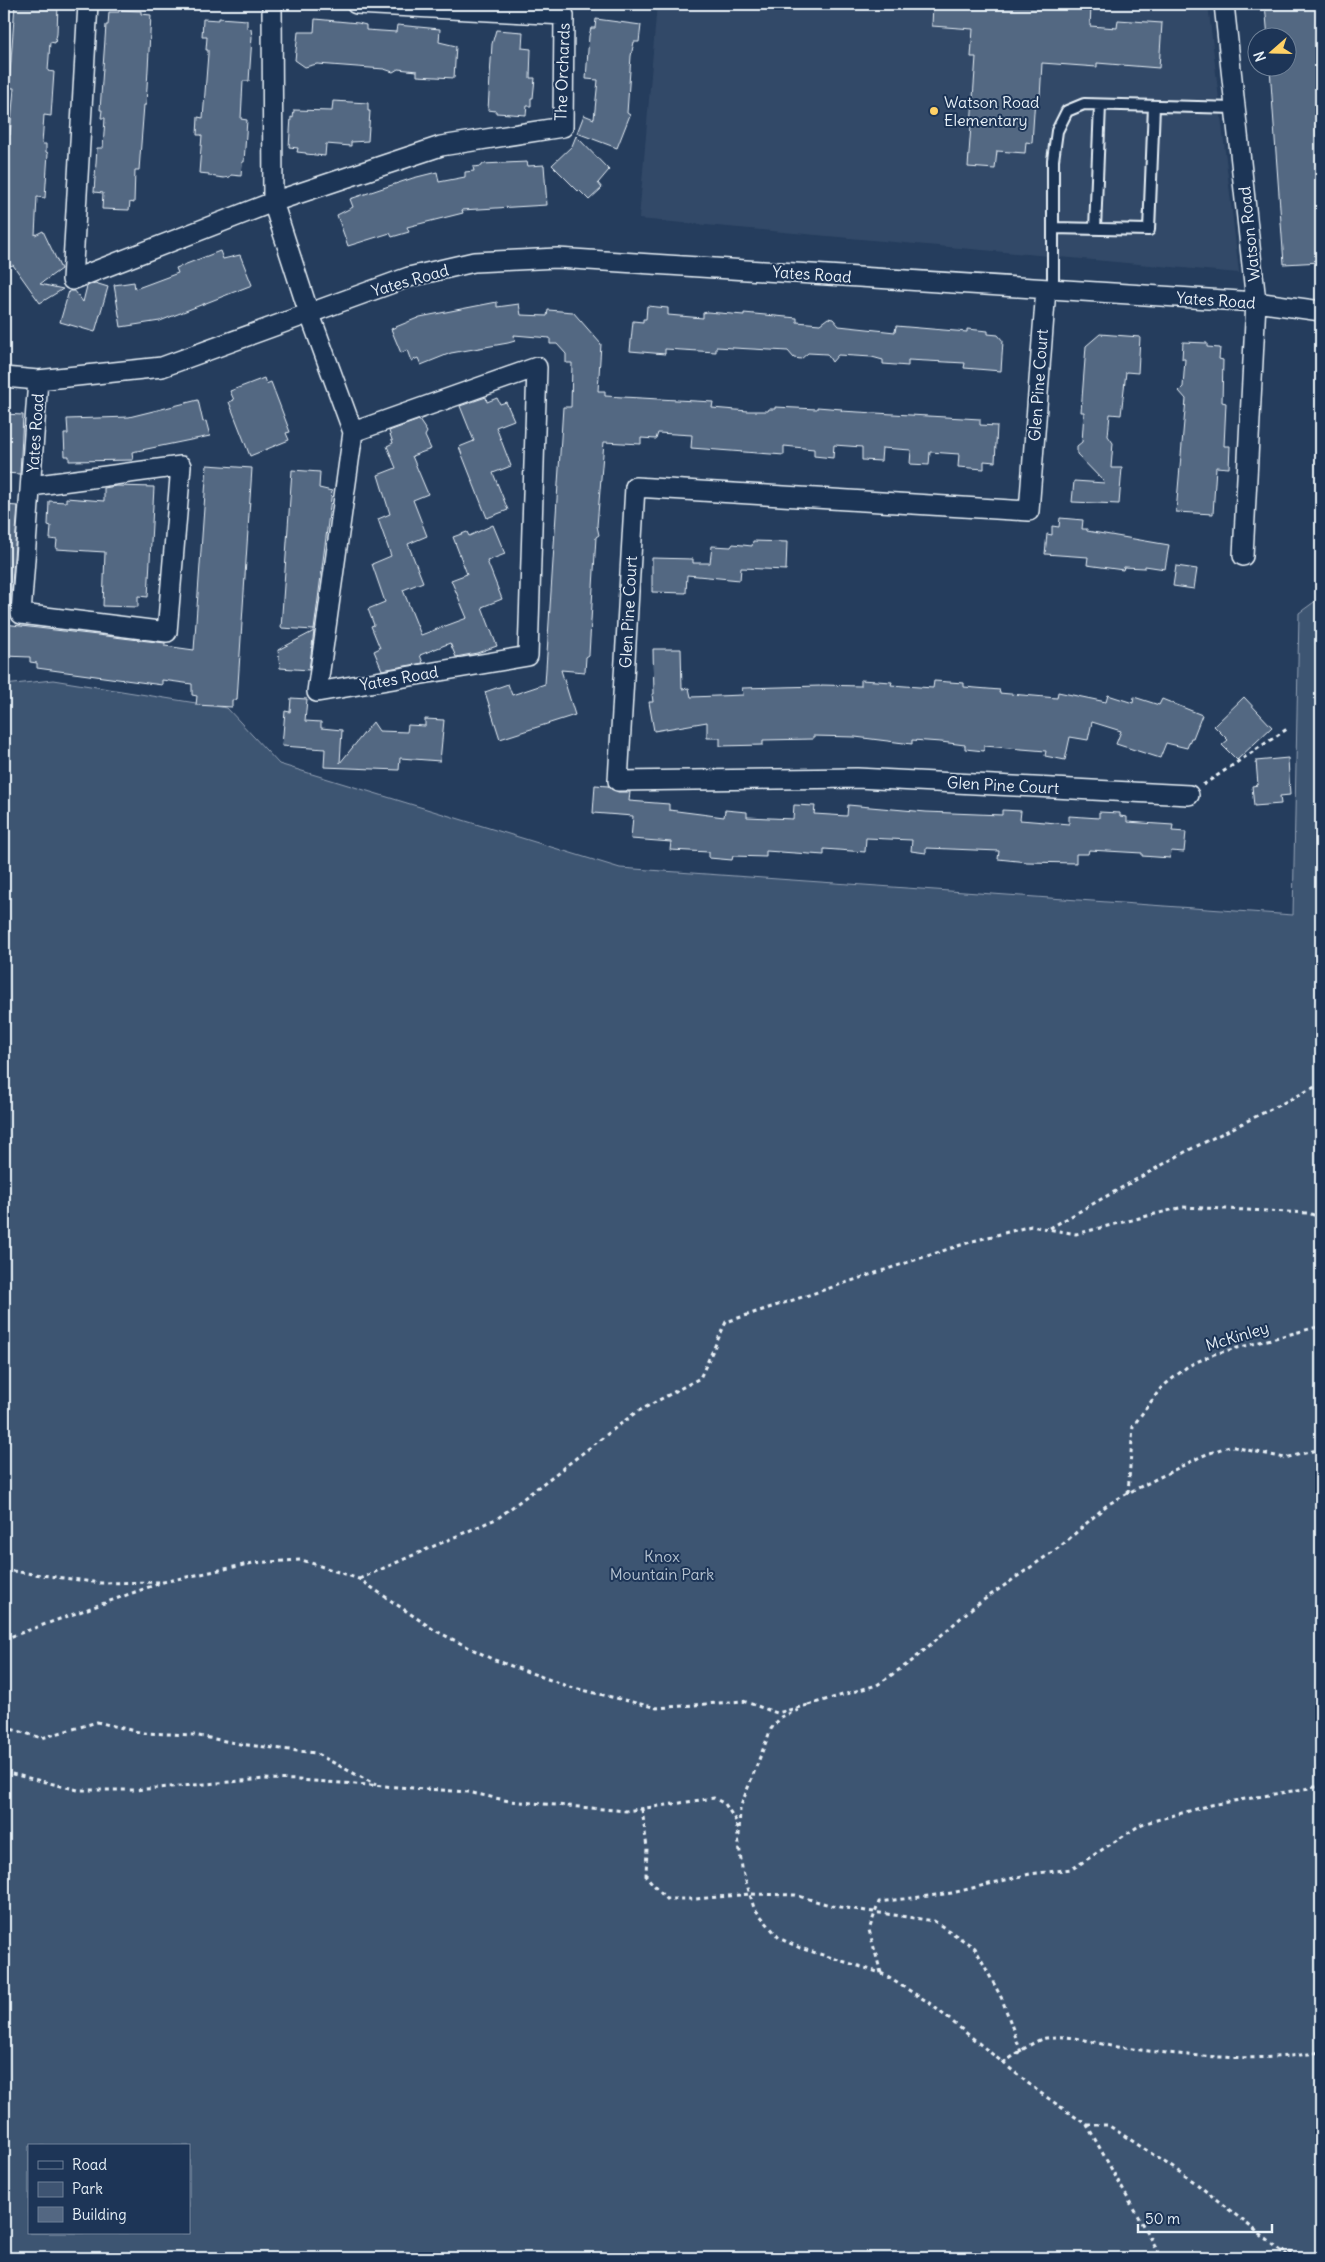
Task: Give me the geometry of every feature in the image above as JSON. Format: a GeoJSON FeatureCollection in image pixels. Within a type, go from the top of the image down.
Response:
{"type":"FeatureCollection","features":[{"type":"Feature","properties":{"kind":"street"},"geometry":{"type":"LineString","coordinates":[[88,4],[72,280],[273,202]]}},
{"type":"Feature","properties":{"kind":"street"},"geometry":{"type":"LineString","coordinates":[[272,4],[273,202],[309,313]]}},
{"type":"Feature","properties":{"kind":"street","name":"The Orchards"},"geometry":{"type":"LineString","coordinates":[[273,202],[441,146],[563,128],[564,15],[356,4]]}},
{"type":"Feature","properties":{"kind":"street","name":"Watson Road"},"geometry":{"type":"LineString","coordinates":[[1224,4],[1256,302],[1243,556]]}},
{"type":"Feature","properties":{"kind":"street","name":"Yates Road"},"geometry":{"type":"LineString","coordinates":[[4,377],[38,380],[162,367],[409,277],[464,264],[557,258],[1256,302],[1321,311]]}},
{"type":"Feature","properties":{"kind":"street","name":"Glen Pine Court"},"geometry":{"type":"LineString","coordinates":[[1049,289],[1029,511],[635,487],[618,781],[857,778],[1189,795]]}},
{"type":"Feature","properties":{"kind":"street","name":"Yates Road"},"geometry":{"type":"LineString","coordinates":[[309,313],[353,432],[317,692],[528,656],[537,368],[353,432]]}},
{"type":"Feature","properties":{"kind":"street","name":"Yates Road"},"geometry":{"type":"LineString","coordinates":[[31,486],[181,466],[167,632],[21,614],[38,380]]}},
{"type":"Feature","properties":{"kind":"lane"},"geometry":{"type":"LineString","coordinates":[[1049,289],[1053,228],[1054,160],[1057,131],[1067,110],[1084,104],[1235,108]]}},
{"type":"Feature","properties":{"kind":"lane"},"geometry":{"type":"LineString","coordinates":[[1095,229],[1100,104]]}},
{"type":"Feature","properties":{"kind":"lane"},"geometry":{"type":"LineString","coordinates":[[1053,228],[1149,230],[1154,106]]}},
{"type":"Feature","properties":{"kind":"path"},"geometry":{"type":"LineString","coordinates":[[1189,795],[1288,729]]}},
{"type":"Feature","properties":{"kind":"path"},"geometry":{"type":"LineString","coordinates":[[1049,1229],[1185,1152],[1321,1084]]}},
{"type":"Feature","properties":{"kind":"path"},"geometry":{"type":"LineString","coordinates":[[360,1578],[498,1518],[635,1413],[700,1378],[726,1322],[973,1241],[1031,1226],[1076,1234],[1183,1206],[1310,1213],[1321,1218]]}},
{"type":"Feature","properties":{"kind":"path","name":"McKinley"},"geometry":{"type":"LineString","coordinates":[[1128,1493],[1133,1426],[1161,1388],[1188,1366],[1214,1354],[1321,1326]]}},
{"type":"Feature","properties":{"kind":"path"},"geometry":{"type":"LineString","coordinates":[[4,1638],[163,1582],[253,1563],[302,1560],[360,1578],[434,1630],[492,1658],[570,1687],[658,1708],[743,1701],[777,1713],[877,1685],[912,1661],[972,1608],[1060,1546],[1107,1505],[1202,1456],[1228,1446],[1285,1458],[1321,1449]]}},
{"type":"Feature","properties":{"kind":"path"},"geometry":{"type":"LineString","coordinates":[[4,1570],[101,1583],[163,1582]]}},
{"type":"Feature","properties":{"kind":"path"},"geometry":{"type":"LineString","coordinates":[[739,1843],[740,1808],[771,1729],[781,1717],[808,1705]]}},
{"type":"Feature","properties":{"kind":"path"},"geometry":{"type":"LineString","coordinates":[[4,1727],[42,1738],[97,1722],[143,1733],[194,1735],[240,1744],[315,1753],[378,1786]]}},
{"type":"Feature","properties":{"kind":"path"},"geometry":{"type":"LineString","coordinates":[[4,1772],[78,1790],[134,1790],[265,1779],[468,1792],[509,1800],[626,1811],[714,1798],[725,1804],[736,1822],[742,1868],[754,1908],[779,1938],[800,1948],[881,1973],[928,2002],[1039,2092],[1087,2125],[1161,2258]]}},
{"type":"Feature","properties":{"kind":"path"},"geometry":{"type":"LineString","coordinates":[[881,1973],[869,1930],[879,1902],[952,1893],[1030,1874],[1072,1869],[1142,1824],[1211,1805],[1321,1786]]}},
{"type":"Feature","properties":{"kind":"path"},"geometry":{"type":"LineString","coordinates":[[642,1809],[647,1848],[646,1876],[666,1899],[696,1899],[750,1894],[795,1895],[833,1906],[875,1914],[934,1921],[975,1948],[1002,1999],[1021,2052]]}},
{"type":"Feature","properties":{"kind":"path"},"geometry":{"type":"LineString","coordinates":[[1003,2062],[1043,2038],[1068,2036],[1117,2047],[1186,2056],[1296,2056],[1321,2052]]}},
{"type":"Feature","properties":{"kind":"path"},"geometry":{"type":"LineString","coordinates":[[1087,2125],[1108,2125],[1193,2181],[1290,2258]]}},
{"type":"Feature","properties":{"kind":"path"},"geometry":{"type":"LineString","coordinates":[[1280,2251],[1321,2257]]}},
{"type":"Feature","properties":{"kind":"shaded area","name":"Watson Road Elementary"},"geometry":{"type":"Polygon","coordinates":[[[657,4],[1208,4],[1239,273],[639,219],[657,4]]]}},
{"type":"Feature","properties":{"kind":"green space","name":"Knox Mountain Park"},"geometry":{"type":"Polygon","coordinates":[[[1321,597],[1321,2258],[4,2258],[4,685],[53,680],[227,708],[279,764],[620,868],[1293,915],[1299,613],[1321,597]]]}},
{"type":"Feature","properties":{"kind":"building"},"geometry":{"type":"Polygon","coordinates":[[[15,4],[58,4],[57,34],[55,43],[50,42],[48,71],[54,72],[51,116],[44,115],[42,144],[46,144],[46,152],[48,153],[45,198],[37,197],[35,235],[43,231],[61,269],[40,284],[63,289],[40,303],[13,265],[10,266],[8,262],[4,264],[4,154],[5,134],[10,135],[14,88],[9,88],[15,4]]]}},
{"type":"Feature","properties":{"kind":"building"},"geometry":{"type":"Polygon","coordinates":[[[933,4],[1081,4],[1081,8],[1091,8],[1090,26],[1117,28],[1118,20],[1162,23],[1159,68],[1097,63],[1097,67],[1042,63],[1040,97],[1035,97],[1032,143],[1026,142],[1025,153],[997,151],[995,169],[968,167],[976,57],[971,57],[973,29],[932,26],[933,4]]]}},
{"type":"Feature","properties":{"kind":"building"},"geometry":{"type":"Polygon","coordinates":[[[1265,4],[1321,4],[1321,262],[1284,264],[1271,78],[1298,78],[1298,28],[1267,28],[1265,4]]]}},
{"type":"Feature","properties":{"kind":"building"},"geometry":{"type":"Polygon","coordinates":[[[119,10],[141,11],[141,14],[151,15],[146,105],[144,105],[139,170],[135,170],[134,203],[130,202],[129,210],[102,209],[103,193],[94,192],[97,148],[103,148],[105,118],[101,118],[102,110],[100,110],[106,25],[108,25],[109,12],[119,12],[119,10]]]}},
{"type":"Feature","properties":{"kind":"building"},"geometry":{"type":"Polygon","coordinates":[[[219,18],[247,20],[247,28],[251,29],[252,37],[249,81],[243,81],[241,119],[247,120],[244,162],[242,162],[241,176],[231,175],[224,178],[199,173],[202,135],[197,135],[198,117],[203,118],[208,54],[208,50],[206,50],[207,37],[202,37],[203,19],[219,20],[219,18]]]}},
{"type":"Feature","properties":{"kind":"building"},"geometry":{"type":"Polygon","coordinates":[[[315,19],[358,23],[366,25],[366,30],[396,32],[397,25],[440,29],[439,42],[456,46],[454,78],[417,76],[417,71],[398,69],[393,72],[384,69],[317,64],[305,67],[295,60],[298,32],[314,32],[315,19]]]}},
{"type":"Feature","properties":{"kind":"building"},"geometry":{"type":"Polygon","coordinates":[[[596,19],[641,25],[639,42],[634,42],[631,56],[627,113],[630,115],[617,148],[577,133],[584,115],[594,119],[598,80],[586,79],[589,36],[591,28],[595,28],[596,19]]]}},
{"type":"Feature","properties":{"kind":"building"},"geometry":{"type":"Polygon","coordinates":[[[496,30],[523,32],[522,48],[531,49],[530,78],[535,78],[533,98],[531,98],[531,106],[527,106],[526,115],[496,113],[496,111],[488,110],[492,44],[496,30]]]}},
{"type":"Feature","properties":{"kind":"building"},"geometry":{"type":"Polygon","coordinates":[[[333,101],[368,103],[368,111],[370,111],[368,141],[351,142],[351,146],[326,144],[325,156],[297,152],[298,148],[289,147],[291,117],[293,118],[294,110],[332,111],[333,101]]]}},
{"type":"Feature","properties":{"kind":"building"},"geometry":{"type":"Polygon","coordinates":[[[576,136],[609,170],[598,183],[602,188],[589,200],[552,165],[572,146],[576,136]]]}},
{"type":"Feature","properties":{"kind":"building"},"geometry":{"type":"Polygon","coordinates":[[[527,162],[528,166],[544,165],[547,205],[462,210],[463,213],[407,227],[409,232],[392,237],[390,233],[348,246],[337,215],[353,207],[350,199],[437,172],[439,182],[465,177],[465,172],[474,171],[473,167],[482,166],[482,164],[527,162]]]}},
{"type":"Feature","properties":{"kind":"building"},"geometry":{"type":"Polygon","coordinates":[[[220,251],[223,259],[240,255],[252,285],[160,321],[121,327],[114,285],[134,282],[135,289],[178,273],[176,268],[220,251]]]}},
{"type":"Feature","properties":{"kind":"building"},"geometry":{"type":"Polygon","coordinates":[[[95,283],[108,287],[95,332],[60,322],[69,291],[75,291],[83,302],[87,286],[95,283]]]}},
{"type":"Feature","properties":{"kind":"building"},"geometry":{"type":"Polygon","coordinates":[[[497,302],[497,307],[519,304],[521,315],[547,316],[548,310],[573,312],[601,344],[598,391],[605,391],[605,396],[713,402],[712,408],[748,411],[768,411],[769,409],[775,409],[775,407],[817,409],[817,407],[842,409],[841,411],[980,419],[980,425],[997,426],[995,462],[984,461],[984,469],[958,467],[959,454],[930,452],[929,465],[910,464],[911,450],[882,448],[881,461],[862,460],[862,447],[834,445],[833,458],[814,456],[814,449],[784,446],[784,455],[691,448],[692,435],[658,433],[656,439],[641,438],[641,444],[604,442],[597,526],[599,535],[596,537],[589,655],[586,657],[585,672],[561,670],[575,715],[500,739],[485,692],[508,684],[512,695],[545,684],[563,407],[571,407],[572,363],[566,363],[566,354],[557,344],[550,344],[550,338],[514,335],[515,341],[451,353],[421,365],[418,358],[411,361],[407,350],[401,353],[391,329],[420,317],[497,302]]]}},
{"type":"Feature","properties":{"kind":"building"},"geometry":{"type":"Polygon","coordinates":[[[647,306],[668,308],[668,315],[703,318],[703,313],[707,312],[744,315],[744,313],[797,318],[797,322],[820,324],[828,318],[833,319],[839,326],[895,332],[896,326],[967,332],[967,329],[988,331],[988,334],[998,335],[1003,341],[1001,371],[964,368],[965,363],[908,360],[908,366],[883,364],[883,360],[872,357],[838,355],[832,362],[827,354],[808,353],[801,359],[794,358],[788,351],[716,347],[716,352],[665,349],[665,354],[630,351],[633,321],[643,322],[643,319],[646,319],[647,306]]]}},
{"type":"Feature","properties":{"kind":"building"},"geometry":{"type":"Polygon","coordinates":[[[1100,334],[1140,337],[1138,373],[1126,372],[1121,415],[1110,414],[1108,436],[1113,443],[1111,468],[1122,468],[1119,504],[1072,502],[1074,481],[1105,483],[1077,454],[1077,446],[1082,442],[1084,412],[1081,412],[1086,346],[1100,334]]]}},
{"type":"Feature","properties":{"kind":"building"},"geometry":{"type":"Polygon","coordinates":[[[1183,342],[1207,343],[1207,347],[1220,348],[1219,359],[1223,360],[1222,402],[1226,403],[1224,446],[1230,446],[1229,468],[1216,467],[1213,514],[1176,512],[1186,399],[1179,391],[1183,387],[1185,359],[1182,359],[1183,342]]]}},
{"type":"Feature","properties":{"kind":"building"},"geometry":{"type":"Polygon","coordinates":[[[264,378],[266,384],[271,382],[290,432],[286,433],[289,440],[250,456],[229,402],[234,400],[230,391],[264,378]]]}},
{"type":"Feature","properties":{"kind":"building"},"geometry":{"type":"Polygon","coordinates":[[[486,397],[487,402],[497,398],[500,404],[506,402],[514,420],[496,427],[511,466],[493,473],[508,510],[487,518],[459,447],[474,441],[460,406],[486,397]]]}},
{"type":"Feature","properties":{"kind":"building"},"geometry":{"type":"Polygon","coordinates":[[[198,400],[203,422],[206,421],[210,436],[132,452],[133,460],[69,461],[69,456],[65,456],[64,434],[68,434],[67,419],[129,417],[198,400]]]}},
{"type":"Feature","properties":{"kind":"building"},"geometry":{"type":"Polygon","coordinates":[[[4,414],[23,415],[20,474],[4,473],[4,414]]]}},
{"type":"Feature","properties":{"kind":"building"},"geometry":{"type":"Polygon","coordinates":[[[419,420],[427,432],[425,436],[431,449],[412,456],[428,494],[413,500],[427,536],[408,544],[423,582],[403,590],[421,635],[467,618],[451,580],[467,574],[453,537],[467,532],[469,536],[493,525],[505,554],[487,561],[502,599],[482,607],[497,646],[477,653],[456,657],[450,643],[420,655],[423,663],[382,670],[374,651],[380,648],[371,626],[374,625],[368,609],[385,602],[372,564],[391,556],[378,519],[390,514],[378,475],[396,468],[387,446],[393,443],[389,431],[419,420]]]}},
{"type":"Feature","properties":{"kind":"building"},"geometry":{"type":"Polygon","coordinates":[[[207,465],[252,468],[237,700],[232,700],[232,707],[196,705],[197,696],[192,695],[192,684],[162,680],[162,685],[37,668],[37,663],[30,662],[30,657],[4,656],[4,624],[165,643],[165,646],[194,650],[207,465]]]}},
{"type":"Feature","properties":{"kind":"building"},"geometry":{"type":"Polygon","coordinates":[[[292,470],[320,472],[319,488],[332,491],[314,630],[281,628],[292,470]]]}},
{"type":"Feature","properties":{"kind":"building"},"geometry":{"type":"Polygon","coordinates":[[[116,486],[154,487],[148,597],[138,596],[138,607],[103,606],[105,552],[56,549],[57,540],[50,539],[51,526],[48,525],[49,501],[66,502],[66,498],[104,501],[104,488],[116,486]]]}},
{"type":"Feature","properties":{"kind":"building"},"geometry":{"type":"Polygon","coordinates":[[[4,505],[18,506],[10,610],[4,610],[4,505]]]}},
{"type":"Feature","properties":{"kind":"building"},"geometry":{"type":"Polygon","coordinates":[[[1060,518],[1083,520],[1082,529],[1087,529],[1087,531],[1169,545],[1165,569],[1145,566],[1145,568],[1124,567],[1123,570],[1087,565],[1088,557],[1045,554],[1047,534],[1052,535],[1052,526],[1059,527],[1060,518]]]}},
{"type":"Feature","properties":{"kind":"building"},"geometry":{"type":"Polygon","coordinates":[[[753,541],[787,542],[786,570],[741,568],[740,580],[687,575],[686,593],[652,592],[652,558],[693,559],[693,563],[710,563],[712,546],[731,547],[733,544],[752,546],[753,541]]]}},
{"type":"Feature","properties":{"kind":"building"},"geometry":{"type":"Polygon","coordinates":[[[1176,566],[1197,569],[1194,589],[1173,586],[1176,566]]]}},
{"type":"Feature","properties":{"kind":"building"},"geometry":{"type":"Polygon","coordinates":[[[314,631],[309,670],[280,668],[278,650],[314,631]]]}},
{"type":"Feature","properties":{"kind":"building"},"geometry":{"type":"Polygon","coordinates":[[[653,649],[681,649],[682,689],[689,688],[691,697],[743,695],[742,688],[821,685],[861,686],[861,680],[892,682],[891,685],[933,688],[934,681],[964,683],[964,687],[1000,690],[999,693],[1057,698],[1058,692],[1106,702],[1108,695],[1133,703],[1134,697],[1159,705],[1162,699],[1202,715],[1187,748],[1166,743],[1160,758],[1116,744],[1121,731],[1092,722],[1088,740],[1070,737],[1065,760],[1045,756],[1046,751],[984,746],[984,751],[965,749],[965,745],[941,742],[912,740],[912,744],[855,737],[813,736],[813,739],[763,740],[763,745],[720,746],[720,738],[707,738],[707,722],[654,731],[649,702],[653,702],[652,694],[654,694],[653,649]]]}},
{"type":"Feature","properties":{"kind":"building"},"geometry":{"type":"Polygon","coordinates":[[[1244,697],[1272,727],[1237,760],[1222,745],[1228,740],[1214,726],[1244,697]]]}},
{"type":"Feature","properties":{"kind":"building"},"geometry":{"type":"Polygon","coordinates":[[[291,698],[307,699],[305,721],[321,722],[321,728],[342,730],[340,763],[373,722],[379,731],[407,732],[408,725],[425,726],[425,719],[444,720],[440,761],[400,758],[399,770],[324,767],[325,749],[282,746],[285,711],[290,712],[291,698]]]}},
{"type":"Feature","properties":{"kind":"building"},"geometry":{"type":"Polygon","coordinates":[[[1288,758],[1290,795],[1280,796],[1281,804],[1254,806],[1252,786],[1258,785],[1256,761],[1288,758]]]}},
{"type":"Feature","properties":{"kind":"building"},"geometry":{"type":"Polygon","coordinates":[[[595,785],[608,786],[618,792],[630,792],[629,801],[669,804],[669,810],[724,817],[725,810],[747,812],[747,817],[793,819],[794,805],[815,806],[814,814],[847,816],[848,805],[926,812],[1002,815],[1002,810],[1021,811],[1020,820],[1069,824],[1069,816],[1099,818],[1099,812],[1120,813],[1120,816],[1127,817],[1127,822],[1173,825],[1172,831],[1186,832],[1184,852],[1171,851],[1170,858],[1142,856],[1142,853],[1089,850],[1088,854],[1076,854],[1076,863],[1027,862],[998,859],[999,851],[926,848],[926,853],[911,851],[912,840],[866,838],[865,852],[824,849],[824,855],[766,851],[766,857],[733,856],[732,860],[709,858],[709,852],[670,850],[671,842],[631,839],[633,816],[593,813],[595,785]]]}},
{"type":"Feature","properties":{"kind":"place","name":"Watson Road Elementary"},"geometry":{"type":"Point","coordinates":[934,111]}}]}
